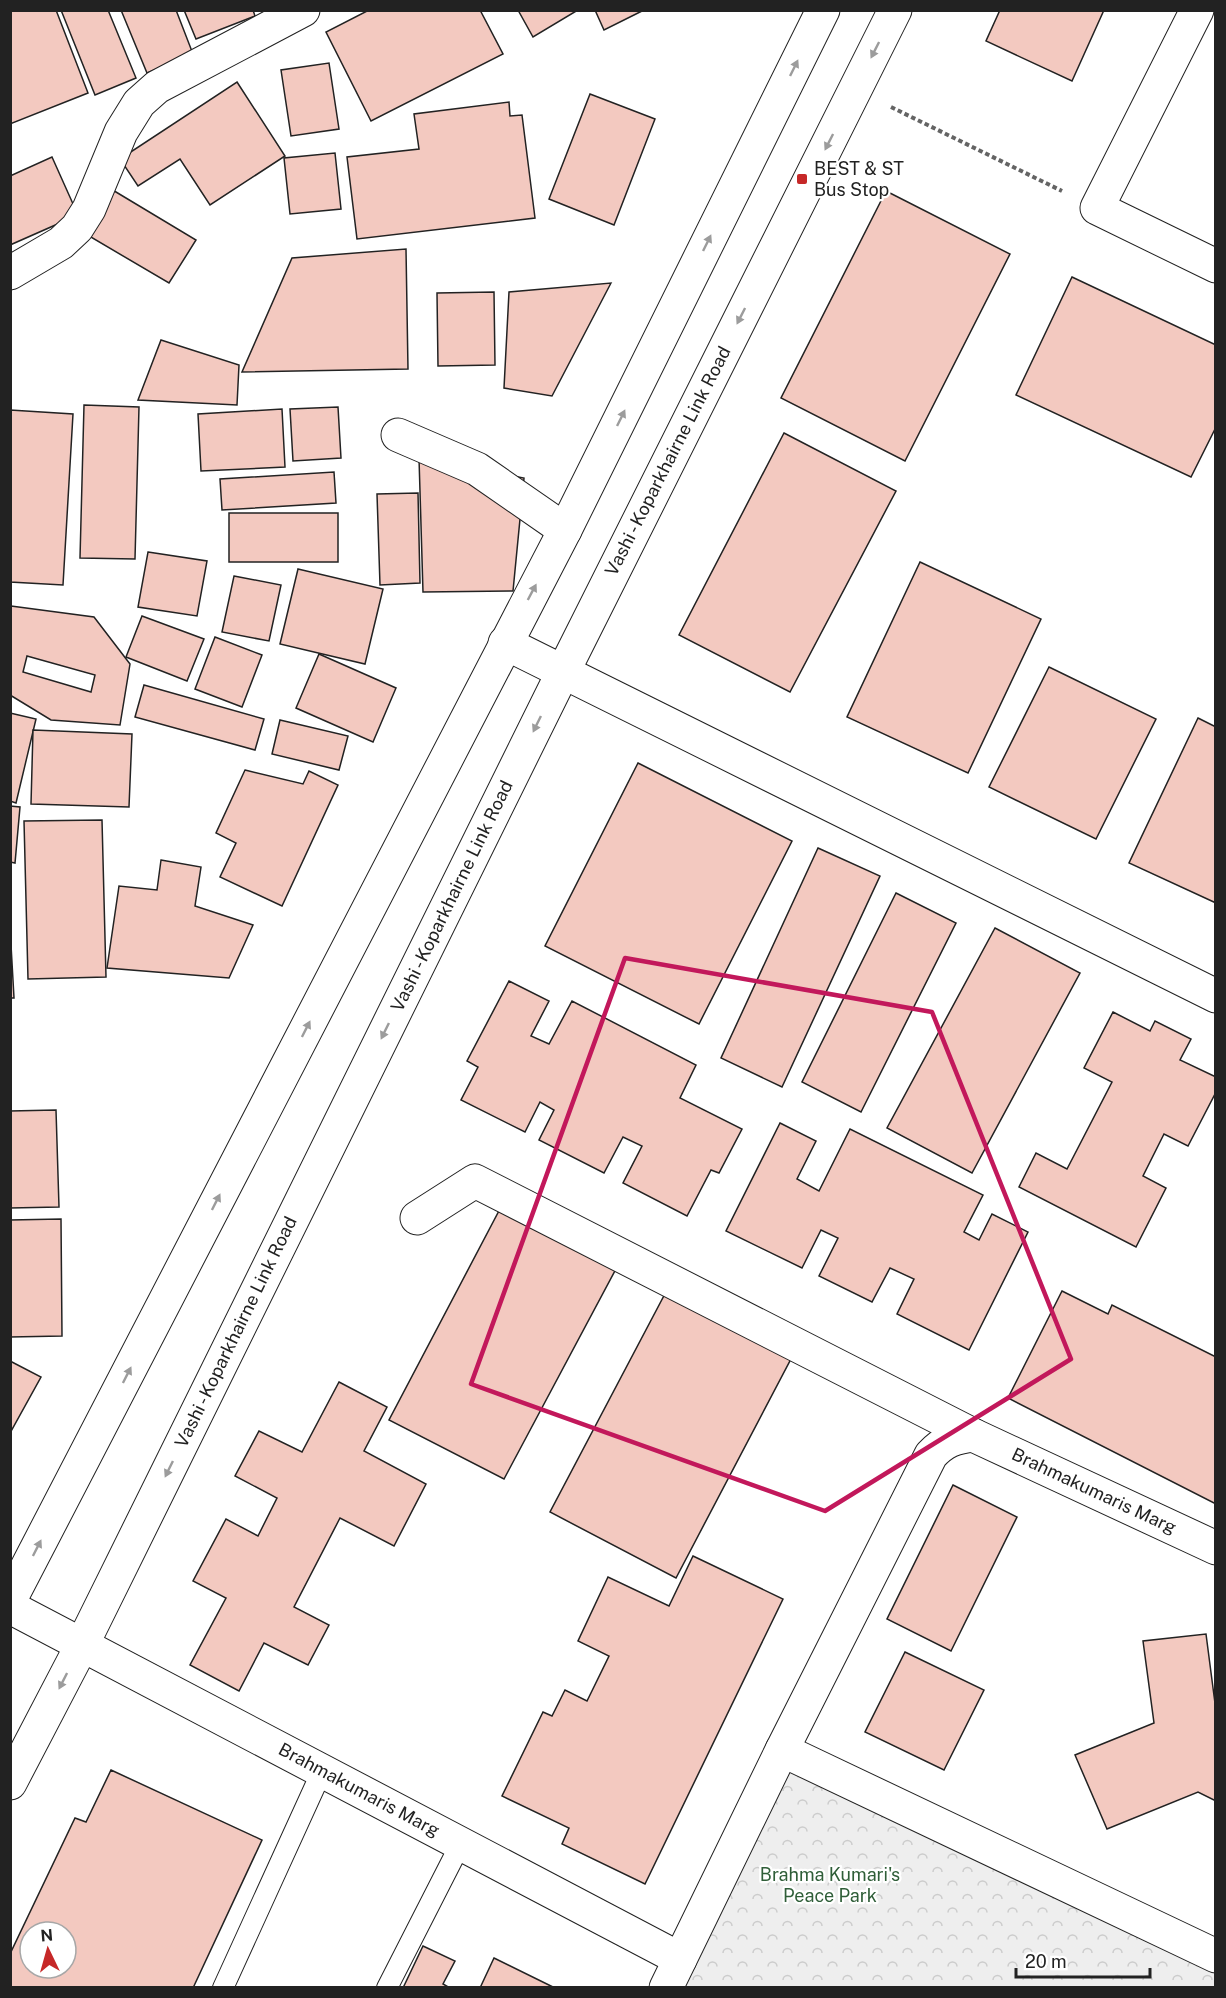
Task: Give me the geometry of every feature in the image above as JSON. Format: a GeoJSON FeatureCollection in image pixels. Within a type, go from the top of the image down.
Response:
{"type":"FeatureCollection","features":[{"type":"Feature","properties":{"kind":"street"},"geometry":{"type":"LineString","coordinates":[[10,273],[61,243],[77,228],[88,209],[121,132],[139,103],[165,82],[303,10]]}},
{"type":"Feature","properties":{"kind":"street"},"geometry":{"type":"LineString","coordinates":[[10,1600],[565,530],[823,10]]}},
{"type":"Feature","properties":{"kind":"street","name":"Vashi - Koparkhairne Link Road"},"geometry":{"type":"LineString","coordinates":[[10,1783],[82,1645],[563,672],[895,10]]}},
{"type":"Feature","properties":{"kind":"street"},"geometry":{"type":"LineString","coordinates":[[1197,10],[1097,208],[1215,266]]}},
{"type":"Feature","properties":{"kind":"street"},"geometry":{"type":"LineString","coordinates":[[398,435],[477,469],[565,530]]}},
{"type":"Feature","properties":{"kind":"street"},"geometry":{"type":"LineString","coordinates":[[505,643],[1215,996]]}},
{"type":"Feature","properties":{"kind":"street","name":"Brahmakumaris Marg"},"geometry":{"type":"LineString","coordinates":[[417,1218],[475,1181],[974,1435],[1215,1548]]}},
{"type":"Feature","properties":{"kind":"street"},"geometry":{"type":"LineString","coordinates":[[673,1973],[782,1750],[931,1455],[939,1446],[955,1437],[974,1435]]}},
{"type":"Feature","properties":{"kind":"street","name":"Brahmakumaris Marg"},"geometry":{"type":"LineString","coordinates":[[10,1607],[461,1844],[673,1973]]}},
{"type":"Feature","properties":{"kind":"street"},"geometry":{"type":"LineString","coordinates":[[782,1750],[1215,1956]]}},
{"type":"Feature","properties":{"kind":"lane"},"geometry":{"type":"LineString","coordinates":[[223,1988],[322,1771]]}},
{"type":"Feature","properties":{"kind":"lane"},"geometry":{"type":"LineString","coordinates":[[387,1988],[461,1844]]}},
{"type":"Feature","properties":{"kind":"path"},"geometry":{"type":"LineString","coordinates":[[855,90],[1072,196]]}},
{"type":"Feature","properties":{"kind":"highlighted area"},"geometry":{"type":"Polygon","coordinates":[[[625,958],[932,1012],[1071,1359],[825,1511],[471,1384],[625,958]]]}},
{"type":"Feature","properties":{"kind":"green space","name":"Brahma Kumari's Peace Park"},"geometry":{"type":"Polygon","coordinates":[[[782,1750],[1215,1956],[1215,1987],[666,1988],[782,1750]]]}},
{"type":"Feature","properties":{"kind":"building"},"geometry":{"type":"Polygon","coordinates":[[[10,10],[56,10],[88,93],[10,124],[10,10]]]}},
{"type":"Feature","properties":{"kind":"building"},"geometry":{"type":"Polygon","coordinates":[[[61,10],[108,10],[136,78],[95,95],[61,10]]]}},
{"type":"Feature","properties":{"kind":"building"},"geometry":{"type":"Polygon","coordinates":[[[121,10],[176,10],[193,54],[147,73],[121,10]]]}},
{"type":"Feature","properties":{"kind":"building"},"geometry":{"type":"Polygon","coordinates":[[[184,10],[253,10],[255,16],[196,39],[184,10]]]}},
{"type":"Feature","properties":{"kind":"building"},"geometry":{"type":"Polygon","coordinates":[[[369,10],[480,10],[503,54],[371,121],[326,32],[369,10]]]}},
{"type":"Feature","properties":{"kind":"building"},"geometry":{"type":"Polygon","coordinates":[[[518,10],[578,10],[533,37],[518,10]]]}},
{"type":"Feature","properties":{"kind":"building"},"geometry":{"type":"Polygon","coordinates":[[[595,10],[644,10],[604,30],[595,10]]]}},
{"type":"Feature","properties":{"kind":"building"},"geometry":{"type":"Polygon","coordinates":[[[1000,10],[1104,10],[1072,81],[986,41],[1000,10]]]}},
{"type":"Feature","properties":{"kind":"building"},"geometry":{"type":"Polygon","coordinates":[[[329,63],[339,129],[291,136],[281,70],[329,63]]]}},
{"type":"Feature","properties":{"kind":"building"},"geometry":{"type":"Polygon","coordinates":[[[237,82],[285,156],[210,205],[180,159],[138,186],[120,159],[237,82]]]}},
{"type":"Feature","properties":{"kind":"building"},"geometry":{"type":"Polygon","coordinates":[[[590,94],[655,119],[614,225],[549,199],[590,94]]]}},
{"type":"Feature","properties":{"kind":"building"},"geometry":{"type":"Polygon","coordinates":[[[509,102],[510,116],[522,115],[535,218],[357,239],[347,157],[419,149],[414,114],[509,102]]]}},
{"type":"Feature","properties":{"kind":"building"},"geometry":{"type":"Polygon","coordinates":[[[335,153],[341,209],[290,214],[284,158],[335,153]]]}},
{"type":"Feature","properties":{"kind":"building"},"geometry":{"type":"Polygon","coordinates":[[[52,157],[78,215],[10,245],[10,176],[52,157]]]}},
{"type":"Feature","properties":{"kind":"building"},"geometry":{"type":"Polygon","coordinates":[[[111,189],[196,240],[169,283],[84,233],[111,189]]]}},
{"type":"Feature","properties":{"kind":"building"},"geometry":{"type":"Polygon","coordinates":[[[886,191],[1010,254],[905,461],[781,398],[886,191]]]}},
{"type":"Feature","properties":{"kind":"building"},"geometry":{"type":"Polygon","coordinates":[[[406,249],[408,369],[242,372],[292,258],[406,249]]]}},
{"type":"Feature","properties":{"kind":"building"},"geometry":{"type":"Polygon","coordinates":[[[1072,277],[1216,345],[1216,427],[1191,477],[1016,395],[1072,277]]]}},
{"type":"Feature","properties":{"kind":"building"},"geometry":{"type":"Polygon","coordinates":[[[611,283],[552,396],[504,388],[509,292],[611,283]]]}},
{"type":"Feature","properties":{"kind":"building"},"geometry":{"type":"Polygon","coordinates":[[[494,292],[495,365],[438,366],[437,293],[494,292]]]}},
{"type":"Feature","properties":{"kind":"building"},"geometry":{"type":"Polygon","coordinates":[[[161,340],[239,365],[237,405],[138,400],[161,340]]]}},
{"type":"Feature","properties":{"kind":"building"},"geometry":{"type":"Polygon","coordinates":[[[84,405],[139,407],[135,559],[80,558],[84,405]]]}},
{"type":"Feature","properties":{"kind":"building"},"geometry":{"type":"Polygon","coordinates":[[[338,407],[341,458],[293,461],[290,409],[338,407]]]}},
{"type":"Feature","properties":{"kind":"building"},"geometry":{"type":"Polygon","coordinates":[[[282,409],[285,467],[201,471],[198,414],[282,409]]]}},
{"type":"Feature","properties":{"kind":"building"},"geometry":{"type":"Polygon","coordinates":[[[10,410],[73,414],[63,585],[10,582],[10,410]]]}},
{"type":"Feature","properties":{"kind":"building"},"geometry":{"type":"Polygon","coordinates":[[[784,433],[896,491],[790,692],[679,635],[784,433]]]}},
{"type":"Feature","properties":{"kind":"building"},"geometry":{"type":"Polygon","coordinates":[[[419,458],[524,478],[513,591],[423,592],[419,458]]]}},
{"type":"Feature","properties":{"kind":"building"},"geometry":{"type":"Polygon","coordinates":[[[334,472],[336,503],[222,510],[220,479],[334,472]]]}},
{"type":"Feature","properties":{"kind":"building"},"geometry":{"type":"Polygon","coordinates":[[[418,493],[420,583],[380,585],[377,494],[418,493]]]}},
{"type":"Feature","properties":{"kind":"building"},"geometry":{"type":"Polygon","coordinates":[[[229,513],[338,513],[338,562],[229,562],[229,513]]]}},
{"type":"Feature","properties":{"kind":"building"},"geometry":{"type":"Polygon","coordinates":[[[148,552],[207,561],[197,616],[138,607],[148,552]]]}},
{"type":"Feature","properties":{"kind":"building"},"geometry":{"type":"Polygon","coordinates":[[[920,562],[1041,619],[968,773],[847,717],[920,562]]]}},
{"type":"Feature","properties":{"kind":"building"},"geometry":{"type":"Polygon","coordinates":[[[298,569],[383,589],[365,664],[280,644],[298,569]]]}},
{"type":"Feature","properties":{"kind":"building"},"geometry":{"type":"Polygon","coordinates":[[[234,576],[281,585],[269,641],[222,632],[234,576]]]}},
{"type":"Feature","properties":{"kind":"building"},"geometry":{"type":"Polygon","coordinates":[[[11,606],[94,617],[130,664],[120,725],[51,720],[10,695],[11,606]],[[27,656],[23,672],[91,692],[95,675],[27,656]]]}},
{"type":"Feature","properties":{"kind":"building"},"geometry":{"type":"Polygon","coordinates":[[[142,616],[204,639],[187,681],[126,657],[142,616]]]}},
{"type":"Feature","properties":{"kind":"building"},"geometry":{"type":"Polygon","coordinates":[[[215,637],[262,655],[242,707],[195,689],[215,637]]]}},
{"type":"Feature","properties":{"kind":"building"},"geometry":{"type":"Polygon","coordinates":[[[319,654],[396,688],[373,742],[296,708],[319,654]]]}},
{"type":"Feature","properties":{"kind":"building"},"geometry":{"type":"Polygon","coordinates":[[[1049,667],[1156,719],[1096,839],[989,787],[1049,667]]]}},
{"type":"Feature","properties":{"kind":"building"},"geometry":{"type":"Polygon","coordinates":[[[144,685],[264,719],[255,750],[135,717],[144,685]]]}},
{"type":"Feature","properties":{"kind":"building"},"geometry":{"type":"Polygon","coordinates":[[[10,713],[36,719],[16,803],[10,801],[10,713]]]}},
{"type":"Feature","properties":{"kind":"building"},"geometry":{"type":"Polygon","coordinates":[[[1198,718],[1216,727],[1216,903],[1129,863],[1198,718]]]}},
{"type":"Feature","properties":{"kind":"building"},"geometry":{"type":"Polygon","coordinates":[[[280,720],[348,736],[339,770],[272,754],[280,720]]]}},
{"type":"Feature","properties":{"kind":"building"},"geometry":{"type":"Polygon","coordinates":[[[33,730],[132,734],[129,807],[31,804],[33,730]]]}},
{"type":"Feature","properties":{"kind":"building"},"geometry":{"type":"Polygon","coordinates":[[[638,763],[792,841],[699,1024],[545,946],[638,763]]]}},
{"type":"Feature","properties":{"kind":"building"},"geometry":{"type":"Polygon","coordinates":[[[245,770],[303,784],[309,771],[338,785],[282,906],[220,877],[236,843],[216,833],[245,770]]]}},
{"type":"Feature","properties":{"kind":"building"},"geometry":{"type":"Polygon","coordinates":[[[10,806],[20,807],[15,863],[10,862],[10,806]]]}},
{"type":"Feature","properties":{"kind":"building"},"geometry":{"type":"Polygon","coordinates":[[[102,820],[106,977],[28,979],[24,821],[102,820]]]}},
{"type":"Feature","properties":{"kind":"building"},"geometry":{"type":"Polygon","coordinates":[[[818,848],[880,876],[782,1087],[721,1058],[818,848]]]}},
{"type":"Feature","properties":{"kind":"building"},"geometry":{"type":"Polygon","coordinates":[[[161,860],[201,867],[195,906],[253,925],[229,978],[107,968],[119,886],[157,890],[161,860]]]}},
{"type":"Feature","properties":{"kind":"building"},"geometry":{"type":"Polygon","coordinates":[[[896,893],[956,923],[861,1112],[802,1082],[896,893]]]}},
{"type":"Feature","properties":{"kind":"building"},"geometry":{"type":"Polygon","coordinates":[[[10,927],[14,998],[10,998],[10,927]]]}},
{"type":"Feature","properties":{"kind":"building"},"geometry":{"type":"Polygon","coordinates":[[[995,928],[1080,973],[972,1173],[887,1128],[995,928]]]}},
{"type":"Feature","properties":{"kind":"building"},"geometry":{"type":"Polygon","coordinates":[[[509,981],[549,1001],[531,1036],[549,1044],[572,1001],[696,1065],[680,1098],[742,1129],[719,1173],[711,1170],[687,1216],[623,1183],[642,1146],[623,1137],[604,1173],[539,1140],[554,1110],[540,1102],[525,1132],[461,1100],[478,1067],[467,1061],[509,981]]]}},
{"type":"Feature","properties":{"kind":"building"},"geometry":{"type":"Polygon","coordinates":[[[1113,1012],[1150,1031],[1155,1021],[1191,1039],[1180,1060],[1216,1077],[1216,1092],[1188,1146],[1164,1134],[1143,1176],[1166,1188],[1136,1247],[1019,1187],[1036,1153],[1067,1169],[1112,1082],[1084,1068],[1113,1012]]]}},
{"type":"Feature","properties":{"kind":"building"},"geometry":{"type":"Polygon","coordinates":[[[56,1110],[59,1207],[10,1208],[10,1111],[56,1110]]]}},
{"type":"Feature","properties":{"kind":"building"},"geometry":{"type":"Polygon","coordinates":[[[780,1123],[816,1141],[797,1179],[819,1191],[850,1129],[983,1195],[964,1232],[979,1240],[992,1214],[1028,1232],[969,1350],[897,1314],[914,1279],[890,1268],[872,1302],[819,1276],[838,1238],[821,1230],[802,1268],[726,1231],[780,1123]]]}},
{"type":"Feature","properties":{"kind":"building"},"geometry":{"type":"Polygon","coordinates":[[[501,1207],[617,1267],[504,1479],[389,1420],[501,1207]]]}},
{"type":"Feature","properties":{"kind":"building"},"geometry":{"type":"Polygon","coordinates":[[[61,1219],[62,1336],[10,1337],[10,1220],[61,1219]]]}},
{"type":"Feature","properties":{"kind":"building"},"geometry":{"type":"Polygon","coordinates":[[[667,1290],[793,1355],[676,1578],[550,1512],[667,1290]]]}},
{"type":"Feature","properties":{"kind":"building"},"geometry":{"type":"Polygon","coordinates":[[[1062,1291],[1108,1314],[1112,1305],[1216,1357],[1216,1504],[1008,1398],[1062,1291]]]}},
{"type":"Feature","properties":{"kind":"building"},"geometry":{"type":"Polygon","coordinates":[[[10,1361],[41,1377],[10,1433],[10,1361]]]}},
{"type":"Feature","properties":{"kind":"building"},"geometry":{"type":"Polygon","coordinates":[[[339,1382],[387,1407],[364,1451],[426,1484],[394,1546],[340,1518],[294,1607],[329,1625],[308,1665],[264,1643],[239,1691],[190,1665],[226,1598],[193,1581],[226,1519],[258,1536],[277,1498],[235,1476],[259,1431],[302,1452],[339,1382]]]}},
{"type":"Feature","properties":{"kind":"building"},"geometry":{"type":"Polygon","coordinates":[[[953,1485],[1017,1517],[951,1651],[887,1619],[953,1485]]]}},
{"type":"Feature","properties":{"kind":"building"},"geometry":{"type":"Polygon","coordinates":[[[693,1556],[783,1599],[645,1884],[562,1844],[569,1828],[502,1796],[543,1712],[552,1716],[565,1690],[587,1701],[609,1656],[578,1641],[608,1577],[669,1606],[693,1556]]]}},
{"type":"Feature","properties":{"kind":"building"},"geometry":{"type":"Polygon","coordinates":[[[1206,1634],[1216,1711],[1216,1801],[1198,1792],[1107,1829],[1075,1755],[1154,1723],[1143,1641],[1206,1634]]]}},
{"type":"Feature","properties":{"kind":"building"},"geometry":{"type":"Polygon","coordinates":[[[905,1652],[984,1690],[944,1770],[865,1732],[905,1652]]]}},
{"type":"Feature","properties":{"kind":"building"},"geometry":{"type":"Polygon","coordinates":[[[111,1770],[262,1840],[193,1988],[10,1988],[10,1954],[18,1937],[18,1980],[78,1980],[78,1920],[26,1920],[75,1818],[86,1822],[111,1770]]]}},
{"type":"Feature","properties":{"kind":"building"},"geometry":{"type":"Polygon","coordinates":[[[423,1946],[455,1961],[443,1984],[450,1988],[403,1988],[423,1946]]]}},
{"type":"Feature","properties":{"kind":"building"},"geometry":{"type":"Polygon","coordinates":[[[494,1958],[555,1988],[480,1988],[494,1958]]]}},
{"type":"Feature","properties":{"kind":"place","name":"BEST & ST Bus Stop"},"geometry":{"type":"Point","coordinates":[802,179]}}]}
